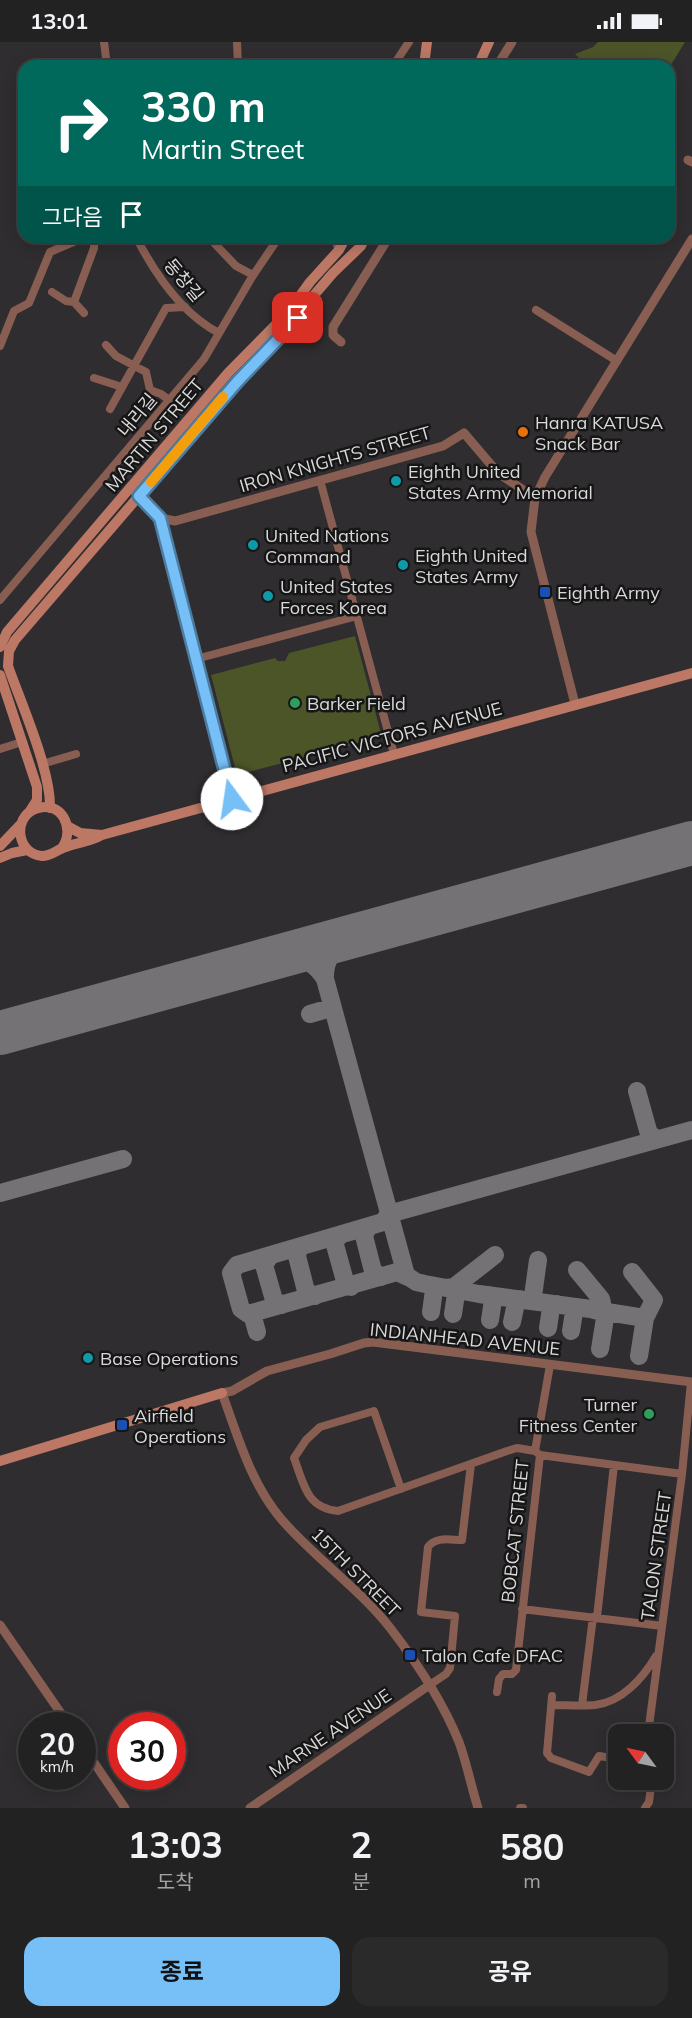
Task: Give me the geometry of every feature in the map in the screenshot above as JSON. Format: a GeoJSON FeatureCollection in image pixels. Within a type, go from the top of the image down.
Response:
{"type":"FeatureCollection","features":[{"type":"Feature","properties":{"kind":"main road"},"geometry":{"type":"LineString","coordinates":[[424,60],[427,42]]}},
{"type":"Feature","properties":{"kind":"main road"},"geometry":{"type":"LineString","coordinates":[[481,60],[489,42]]}},
{"type":"Feature","properties":{"kind":"main road","name":"MARTIN STREET"},"geometry":{"type":"LineString","coordinates":[[50,808],[42,764],[8,666],[9,651],[15,640],[228,373],[289,311],[343,243]]}},
{"type":"Feature","properties":{"kind":"main road","name":"MARTIN STREET"},"geometry":{"type":"LineString","coordinates":[[0,645],[15,623],[298,318],[327,280],[362,243]]}},
{"type":"Feature","properties":{"kind":"main road","name":"PACIFIC VICTORS AVENUE"},"geometry":{"type":"LineString","coordinates":[[62,848],[89,842],[102,835],[692,673]]}},
{"type":"Feature","properties":{"kind":"main road"},"geometry":{"type":"LineString","coordinates":[[0,675],[37,787],[36,803],[21,824],[0,846]]}},
{"type":"Feature","properties":{"kind":"main road"},"geometry":{"type":"LineString","coordinates":[[21,824],[20,838],[27,850],[45,856],[62,848],[67,838],[67,826],[62,816],[50,808],[38,808],[27,814]]}},
{"type":"Feature","properties":{"kind":"main road"},"geometry":{"type":"LineString","coordinates":[[67,826],[81,833],[102,835]]}},
{"type":"Feature","properties":{"kind":"main road"},"geometry":{"type":"LineString","coordinates":[[0,858],[27,850]]}},
{"type":"Feature","properties":{"kind":"main road","name":"INDIANHEAD AVENUE"},"geometry":{"type":"LineString","coordinates":[[0,1461],[222,1393]]}},
{"type":"Feature","properties":{"kind":"street"},"geometry":{"type":"LineString","coordinates":[[104,42],[106,60]]}},
{"type":"Feature","properties":{"kind":"street"},"geometry":{"type":"LineString","coordinates":[[237,42],[238,60]]}},
{"type":"Feature","properties":{"kind":"street"},"geometry":{"type":"LineString","coordinates":[[397,60],[410,42]]}},
{"type":"Feature","properties":{"kind":"street"},"geometry":{"type":"LineString","coordinates":[[501,60],[512,42]]}},
{"type":"Feature","properties":{"kind":"street"},"geometry":{"type":"LineString","coordinates":[[575,704],[531,532],[535,498],[545,477],[692,239]]}},
{"type":"Feature","properties":{"kind":"street"},"geometry":{"type":"LineString","coordinates":[[0,346],[14,311],[30,303],[50,252],[63,243]]}},
{"type":"Feature","properties":{"kind":"street"},"geometry":{"type":"LineString","coordinates":[[74,302],[94,243]]}},
{"type":"Feature","properties":{"kind":"street","name":"동창길"},"geometry":{"type":"LineString","coordinates":[[139,243],[148,260],[185,307],[207,327],[219,333]]}},
{"type":"Feature","properties":{"kind":"street"},"geometry":{"type":"LineString","coordinates":[[215,243],[236,266],[253,275]]}},
{"type":"Feature","properties":{"kind":"street","name":"내리길"},"geometry":{"type":"LineString","coordinates":[[0,600],[204,359],[253,275],[275,243]]}},
{"type":"Feature","properties":{"kind":"street"},"geometry":{"type":"LineString","coordinates":[[336,243],[339,250]]}},
{"type":"Feature","properties":{"kind":"street"},"geometry":{"type":"LineString","coordinates":[[340,342],[333,334],[333,327],[385,243]]}},
{"type":"Feature","properties":{"kind":"street"},"geometry":{"type":"LineString","coordinates":[[52,292],[66,301],[74,302],[84,313]]}},
{"type":"Feature","properties":{"kind":"street"},"geometry":{"type":"LineString","coordinates":[[110,409],[166,308],[185,307]]}},
{"type":"Feature","properties":{"kind":"street"},"geometry":{"type":"LineString","coordinates":[[536,310],[616,361]]}},
{"type":"Feature","properties":{"kind":"street"},"geometry":{"type":"LineString","coordinates":[[106,345],[116,356],[146,372],[150,390],[169,400]]}},
{"type":"Feature","properties":{"kind":"street"},"geometry":{"type":"LineString","coordinates":[[94,378],[122,387]]}},
{"type":"Feature","properties":{"kind":"street","name":"IRON KNIGHTS STREET"},"geometry":{"type":"LineString","coordinates":[[160,518],[175,521],[443,446],[464,433],[498,473],[535,498]]}},
{"type":"Feature","properties":{"kind":"street"},"geometry":{"type":"LineString","coordinates":[[320,480],[394,754]]}},
{"type":"Feature","properties":{"kind":"street"},"geometry":{"type":"LineString","coordinates":[[135,492],[160,518],[232,799]]}},
{"type":"Feature","properties":{"kind":"street"},"geometry":{"type":"LineString","coordinates":[[196,659],[357,616]]}},
{"type":"Feature","properties":{"kind":"street"},"geometry":{"type":"LineString","coordinates":[[0,749],[22,742]]}},
{"type":"Feature","properties":{"kind":"street"},"geometry":{"type":"LineString","coordinates":[[42,764],[76,754]]}},
{"type":"Feature","properties":{"kind":"street","name":"INDIANHEAD AVENUE"},"geometry":{"type":"LineString","coordinates":[[222,1393],[232,1391],[267,1371],[364,1343],[409,1346],[691,1382]]}},
{"type":"Feature","properties":{"kind":"street","name":"BOBCAT STREET"},"geometry":{"type":"LineString","coordinates":[[497,1692],[499,1679],[503,1674],[512,1674],[516,1670],[538,1453],[550,1365]]}},
{"type":"Feature","properties":{"kind":"street","name":"TALON STREET"},"geometry":{"type":"LineString","coordinates":[[649,1724],[682,1474],[691,1382]]}},
{"type":"Feature","properties":{"kind":"street","name":"15TH STREET"},"geometry":{"type":"LineString","coordinates":[[222,1393],[237,1440],[260,1486],[280,1518],[302,1542],[365,1599],[391,1629],[445,1711],[459,1744],[478,1808]]}},
{"type":"Feature","properties":{"kind":"street"},"geometry":{"type":"LineString","coordinates":[[401,1489],[374,1411],[320,1427],[306,1440],[294,1458],[312,1502],[326,1510],[338,1512],[517,1448],[682,1474]]}},
{"type":"Feature","properties":{"kind":"street"},"geometry":{"type":"LineString","coordinates":[[428,1686],[446,1674],[450,1668],[455,1616],[421,1612],[428,1547],[437,1540],[462,1540],[471,1464]]}},
{"type":"Feature","properties":{"kind":"street"},"geometry":{"type":"LineString","coordinates":[[582,1705],[614,1465]]}},
{"type":"Feature","properties":{"kind":"street"},"geometry":{"type":"LineString","coordinates":[[522,1609],[662,1626]]}},
{"type":"Feature","properties":{"kind":"street"},"geometry":{"type":"LineString","coordinates":[[0,1625],[60,1712]]}},
{"type":"Feature","properties":{"kind":"street"},"geometry":{"type":"LineString","coordinates":[[552,1706],[605,1702],[622,1694],[647,1672],[658,1652]]}},
{"type":"Feature","properties":{"kind":"street","name":"MARNE AVENUE"},"geometry":{"type":"LineString","coordinates":[[250,1808],[428,1686]]}},
{"type":"Feature","properties":{"kind":"street"},"geometry":{"type":"LineString","coordinates":[[552,1696],[547,1753],[551,1758],[589,1772],[599,1756],[608,1757]]}},
{"type":"Feature","properties":{"kind":"street"},"geometry":{"type":"LineString","coordinates":[[96,1766],[125,1808]]}},
{"type":"Feature","properties":{"kind":"street"},"geometry":{"type":"LineString","coordinates":[[645,1808],[649,1802],[651,1790]]}},
{"type":"Feature","properties":{"kind":"green space"},"geometry":{"type":"Polygon","coordinates":[[[598,42],[685,42],[674,60],[581,60],[575,54],[593,47],[598,42]]]}},
{"type":"Feature","properties":{"kind":"green space","name":"Barker Field"},"geometry":{"type":"Polygon","coordinates":[[[355,636],[382,737],[237,775],[211,675],[275,658],[278,661],[285,661],[289,653],[355,636]]]}},
{"type":"Feature","properties":{"kind":"taxiway"},"geometry":{"type":"LineString","coordinates":[[354,935],[332,953],[325,971],[325,979],[406,1275],[416,1282],[479,1294],[598,1310],[602,1303],[601,1299],[577,1270]]}},
{"type":"Feature","properties":{"kind":"taxiway"},"geometry":{"type":"LineString","coordinates":[[278,956],[305,960],[316,967],[325,979]]}},
{"type":"Feature","properties":{"kind":"taxiway"},"geometry":{"type":"LineString","coordinates":[[310,1014],[327,1009],[334,1012]]}},
{"type":"Feature","properties":{"kind":"taxiway"},"geometry":{"type":"LineString","coordinates":[[637,1091],[649,1134],[657,1139]]}},
{"type":"Feature","properties":{"kind":"taxiway"},"geometry":{"type":"LineString","coordinates":[[408,1277],[397,1272],[248,1314],[241,1309],[231,1273],[237,1265],[383,1222],[389,1214],[692,1130]]}},
{"type":"Feature","properties":{"kind":"taxiway"},"geometry":{"type":"LineString","coordinates":[[0,1193],[123,1159]]}},
{"type":"Feature","properties":{"kind":"taxiway"},"geometry":{"type":"LineString","coordinates":[[368,1227],[364,1236],[373,1271],[381,1277]]}},
{"type":"Feature","properties":{"kind":"taxiway"},"geometry":{"type":"LineString","coordinates":[[342,1234],[336,1239],[335,1245],[345,1281],[351,1287]]}},
{"type":"Feature","properties":{"kind":"taxiway"},"geometry":{"type":"LineString","coordinates":[[302,1246],[297,1256],[306,1291],[315,1296]]}},
{"type":"Feature","properties":{"kind":"taxiway"},"geometry":{"type":"LineString","coordinates":[[446,1288],[454,1287],[495,1255]]}},
{"type":"Feature","properties":{"kind":"taxiway"},"geometry":{"type":"LineString","coordinates":[[270,1256],[264,1265],[274,1300],[282,1305]]}},
{"type":"Feature","properties":{"kind":"taxiway"},"geometry":{"type":"LineString","coordinates":[[538,1260],[533,1296],[538,1302]]}},
{"type":"Feature","properties":{"kind":"taxiway"},"geometry":{"type":"LineString","coordinates":[[594,1310],[645,1318],[654,1300],[632,1272]]}},
{"type":"Feature","properties":{"kind":"taxiway"},"geometry":{"type":"LineString","coordinates":[[430,1285],[434,1290],[431,1312]]}},
{"type":"Feature","properties":{"kind":"taxiway"},"geometry":{"type":"LineString","coordinates":[[453,1289],[456,1294],[453,1314]]}},
{"type":"Feature","properties":{"kind":"taxiway"},"geometry":{"type":"LineString","coordinates":[[489,1295],[493,1300],[490,1320]]}},
{"type":"Feature","properties":{"kind":"taxiway"},"geometry":{"type":"LineString","coordinates":[[512,1322],[516,1303],[520,1299]]}},
{"type":"Feature","properties":{"kind":"taxiway"},"geometry":{"type":"LineString","coordinates":[[548,1328],[551,1308],[557,1304]]}},
{"type":"Feature","properties":{"kind":"taxiway"},"geometry":{"type":"LineString","coordinates":[[569,1306],[574,1312],[571,1331]]}},
{"type":"Feature","properties":{"kind":"taxiway"},"geometry":{"type":"LineString","coordinates":[[600,1349],[606,1312]]}},
{"type":"Feature","properties":{"kind":"taxiway"},"geometry":{"type":"LineString","coordinates":[[252,1314],[257,1332]]}},
{"type":"Feature","properties":{"kind":"taxiway"},"geometry":{"type":"LineString","coordinates":[[639,1356],[645,1318]]}},
{"type":"Feature","properties":{"kind":"runway"},"geometry":{"type":"LineString","coordinates":[[0,1033],[692,843]]}},
{"type":"Feature","properties":{"kind":"slow traffic"},"geometry":{"type":"LineString","coordinates":[[151,482],[223,397]]}},
{"type":"Feature","properties":{"kind":"place","name":"Hanra KATUSA Snack Bar"},"geometry":{"type":"Point","coordinates":[523,432]}},
{"type":"Feature","properties":{"kind":"place","name":"Eighth United States Army Memorial"},"geometry":{"type":"Point","coordinates":[396,481]}},
{"type":"Feature","properties":{"kind":"place","name":"United Nations Command"},"geometry":{"type":"Point","coordinates":[253,545]}},
{"type":"Feature","properties":{"kind":"place","name":"Eighth United States Army"},"geometry":{"type":"Point","coordinates":[403,565]}},
{"type":"Feature","properties":{"kind":"place","name":"Eighth Army"},"geometry":{"type":"Point","coordinates":[545,592]}},
{"type":"Feature","properties":{"kind":"place","name":"United States Forces Korea"},"geometry":{"type":"Point","coordinates":[268,596]}},
{"type":"Feature","properties":{"kind":"place","name":"Barker Field"},"geometry":{"type":"Point","coordinates":[295,703]}},
{"type":"Feature","properties":{"kind":"place","name":"Base Operations"},"geometry":{"type":"Point","coordinates":[88,1358]}},
{"type":"Feature","properties":{"kind":"place","name":"Turner Fitness Center"},"geometry":{"type":"Point","coordinates":[649,1414]}},
{"type":"Feature","properties":{"kind":"place","name":"Airfield Operations"},"geometry":{"type":"Point","coordinates":[122,1425]}},
{"type":"Feature","properties":{"kind":"place","name":"Talon Cafe DFAC"},"geometry":{"type":"Point","coordinates":[410,1655]}},
{"type":"Feature","properties":{"kind":"route"},"geometry":{"type":"LineString","coordinates":[[232,799],[160,518],[139,496],[237,382],[298,318]]}}]}
